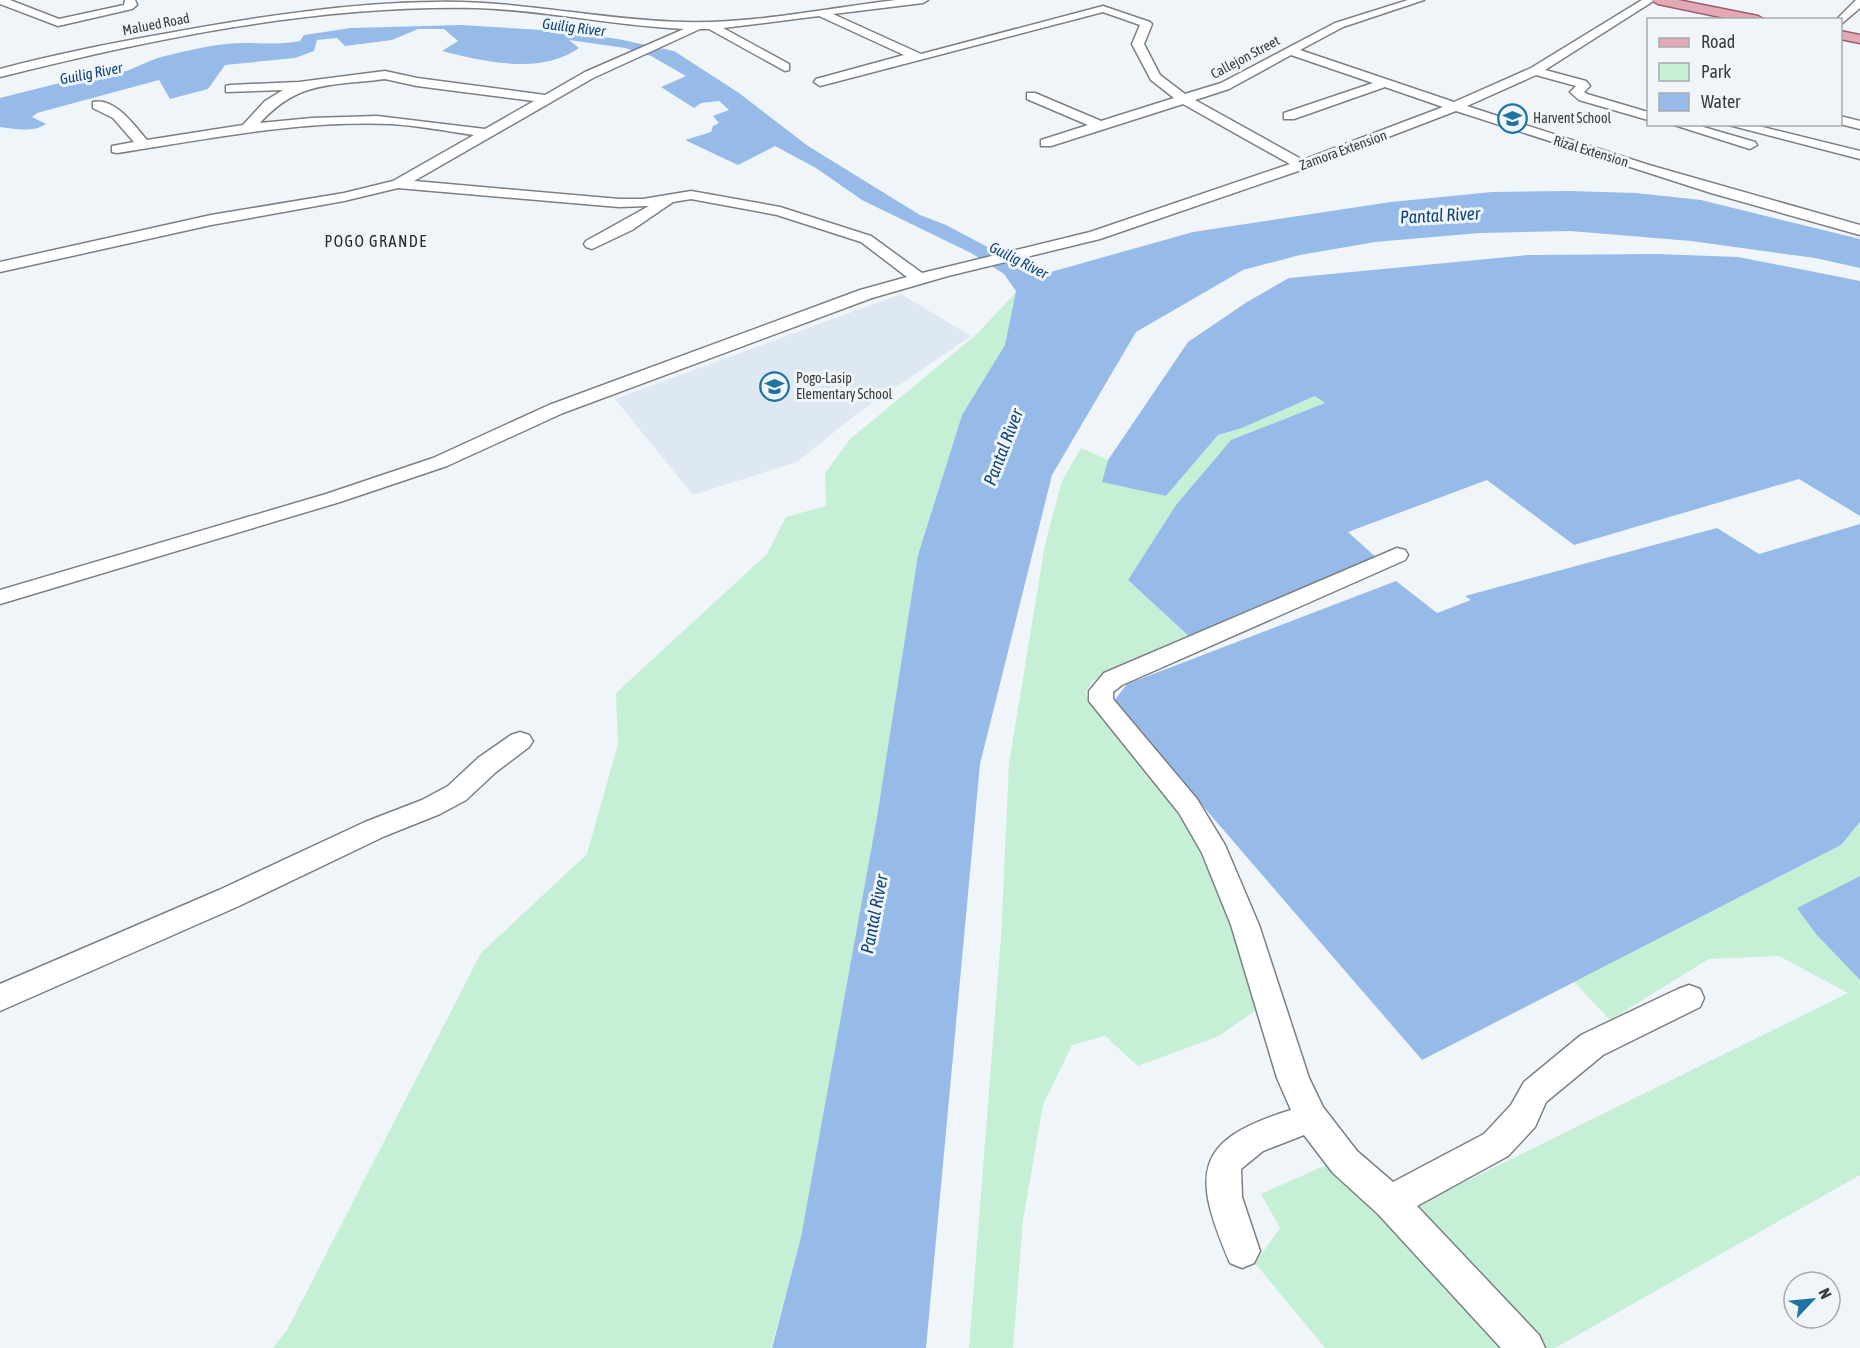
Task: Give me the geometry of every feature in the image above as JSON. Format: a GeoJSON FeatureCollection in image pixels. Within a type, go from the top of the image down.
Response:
{"type":"FeatureCollection","features":[{"type":"Feature","properties":{"kind":"main road"},"geometry":{"type":"LineString","coordinates":[[1658,0],[1738,18]]}},
{"type":"Feature","properties":{"kind":"main road"},"geometry":{"type":"LineString","coordinates":[[1842,35],[1860,39]]}},
{"type":"Feature","properties":{"kind":"street"},"geometry":{"type":"LineString","coordinates":[[0,0],[58,23],[128,7],[132,5],[130,0]]}},
{"type":"Feature","properties":{"kind":"street"},"geometry":{"type":"LineString","coordinates":[[812,0],[838,12]]}},
{"type":"Feature","properties":{"kind":"street"},"geometry":{"type":"LineString","coordinates":[[0,267],[211,220],[344,197],[398,184],[546,99],[630,56],[705,26],[823,14],[923,0]]}},
{"type":"Feature","properties":{"kind":"street","name":"Callejon Street"},"geometry":{"type":"LineString","coordinates":[[1046,143],[1225,86],[1355,18],[1419,0]]}},
{"type":"Feature","properties":{"kind":"street","name":"Zamora Extension"},"geometry":{"type":"LineString","coordinates":[[0,597],[300,508],[429,466],[488,442],[566,405],[866,294],[919,278],[1095,236],[1302,165],[1455,106],[1535,71],[1650,0]]}},
{"type":"Feature","properties":{"kind":"street"},"geometry":{"type":"LineString","coordinates":[[1842,19],[1860,2]]}},
{"type":"Feature","properties":{"kind":"street","name":"Malued Road"},"geometry":{"type":"LineString","coordinates":[[3,70],[301,14],[423,5],[515,7],[678,26],[705,26]]}},
{"type":"Feature","properties":{"kind":"street"},"geometry":{"type":"LineString","coordinates":[[820,82],[915,56],[931,57],[1103,9],[1145,23],[1138,44],[1148,65],[1160,82],[1185,100],[1302,165]]}},
{"type":"Feature","properties":{"kind":"street"},"geometry":{"type":"LineString","coordinates":[[823,14],[915,56]]}},
{"type":"Feature","properties":{"kind":"street"},"geometry":{"type":"LineString","coordinates":[[88,17],[132,44]]}},
{"type":"Feature","properties":{"kind":"street"},"geometry":{"type":"LineString","coordinates":[[705,26],[785,66]]}},
{"type":"Feature","properties":{"kind":"street","name":"Rizal Extension"},"geometry":{"type":"LineString","coordinates":[[1290,51],[1715,189],[1860,230]]}},
{"type":"Feature","properties":{"kind":"street"},"geometry":{"type":"LineString","coordinates":[[1535,71],[1647,102]]}},
{"type":"Feature","properties":{"kind":"street"},"geometry":{"type":"LineString","coordinates":[[230,89],[298,86],[385,75],[417,82],[546,99]]}},
{"type":"Feature","properties":{"kind":"street"},"geometry":{"type":"LineString","coordinates":[[1289,116],[1385,83]]}},
{"type":"Feature","properties":{"kind":"street"},"geometry":{"type":"LineString","coordinates":[[1582,84],[1584,86],[1576,92],[1578,94],[1647,116]]}},
{"type":"Feature","properties":{"kind":"street"},"geometry":{"type":"LineString","coordinates":[[247,129],[270,104],[298,86]]}},
{"type":"Feature","properties":{"kind":"street"},"geometry":{"type":"LineString","coordinates":[[1031,96],[1099,125]]}},
{"type":"Feature","properties":{"kind":"street"},"geometry":{"type":"LineString","coordinates":[[98,105],[118,115],[144,145]]}},
{"type":"Feature","properties":{"kind":"street"},"geometry":{"type":"LineString","coordinates":[[117,149],[247,129],[378,120],[487,133]]}},
{"type":"Feature","properties":{"kind":"street"},"geometry":{"type":"LineString","coordinates":[[1842,120],[1860,125]]}},
{"type":"Feature","properties":{"kind":"street"},"geometry":{"type":"LineString","coordinates":[[1684,126],[1760,148]]}},
{"type":"Feature","properties":{"kind":"street"},"geometry":{"type":"LineString","coordinates":[[1739,126],[1860,155]]}},
{"type":"Feature","properties":{"kind":"street"},"geometry":{"type":"LineString","coordinates":[[398,184],[619,203],[643,203],[691,195],[747,204],[849,232],[881,248],[919,278]]}},
{"type":"Feature","properties":{"kind":"street"},"geometry":{"type":"LineString","coordinates":[[592,244],[627,227],[670,199]]}},
{"type":"Feature","properties":{"kind":"street"},"geometry":{"type":"LineString","coordinates":[[1397,555],[1113,679],[1101,688],[1099,694],[1101,701],[1188,806],[1215,852],[1245,925],[1293,1078],[1311,1118],[1345,1162],[1390,1202],[1526,1348]]}},
{"type":"Feature","properties":{"kind":"street"},"geometry":{"type":"LineString","coordinates":[[0,998],[229,898],[375,829],[431,807],[457,793],[487,765],[520,741]]}},
{"type":"Feature","properties":{"kind":"street"},"geometry":{"type":"LineString","coordinates":[[1390,1202],[1496,1145],[1523,1116],[1535,1092],[1592,1045],[1689,998]]}},
{"type":"Feature","properties":{"kind":"street"},"geometry":{"type":"LineString","coordinates":[[1242,1251],[1222,1187],[1226,1163],[1235,1149],[1311,1118]]}},
{"type":"Feature","properties":{"kind":"shaded area","name":"Pogo-Lasip Elementary School"},"geometry":{"type":"Polygon","coordinates":[[[901,294],[971,336],[858,413],[797,462],[693,495],[615,399],[901,294]]]}},
{"type":"Feature","properties":{"kind":"green space"},"geometry":{"type":"Polygon","coordinates":[[[1016,292],[1005,345],[962,415],[918,555],[877,817],[801,1237],[771,1348],[273,1348],[287,1330],[481,953],[587,854],[618,744],[616,693],[767,554],[786,517],[826,506],[825,473],[850,439],[977,334],[1016,292]]]}},
{"type":"Feature","properties":{"kind":"green space"},"geometry":{"type":"Polygon","coordinates":[[[1315,396],[1326,403],[1231,440],[1176,505],[1128,580],[1192,639],[1092,681],[1085,693],[1165,795],[1202,857],[1223,907],[1256,1010],[1219,1036],[1138,1066],[1105,1036],[1072,1045],[1043,1105],[1023,1220],[1013,1348],[969,1348],[1001,937],[1009,764],[1045,544],[1062,481],[1081,448],[1108,460],[1103,482],[1166,496],[1218,435],[1242,428],[1315,396]]]}},
{"type":"Feature","properties":{"kind":"green space"},"geometry":{"type":"Polygon","coordinates":[[[1860,822],[1860,876],[1797,908],[1817,934],[1860,980],[1860,1175],[1555,1348],[1536,1348],[1416,1206],[1848,993],[1779,956],[1709,959],[1610,1020],[1574,982],[1841,845],[1860,822]]]}},
{"type":"Feature","properties":{"kind":"green space"},"geometry":{"type":"Polygon","coordinates":[[[1333,1162],[1505,1348],[1325,1348],[1255,1263],[1280,1228],[1261,1194],[1333,1162]]]}},
{"type":"Feature","properties":{"kind":"water","name":"Pantal River"},"geometry":{"type":"Polygon","coordinates":[[[461,25],[558,31],[618,39],[674,51],[739,93],[808,146],[920,215],[946,225],[1040,275],[1193,232],[1391,202],[1492,192],[1569,191],[1636,193],[1701,200],[1860,239],[1860,268],[1815,258],[1691,241],[1570,231],[1480,233],[1375,242],[1300,255],[1243,270],[1136,332],[1052,475],[980,764],[926,1348],[772,1348],[801,1237],[877,817],[918,555],[962,415],[1005,345],[1016,291],[1004,274],[971,253],[862,200],[816,168],[775,146],[738,165],[685,140],[711,132],[713,126],[719,123],[713,116],[729,110],[719,101],[701,103],[694,108],[661,87],[686,76],[651,56],[625,48],[569,40],[579,48],[548,61],[512,64],[442,51],[458,41],[444,29],[418,29],[392,40],[345,46],[337,38],[317,40],[314,51],[295,58],[225,65],[208,89],[170,99],[159,80],[37,113],[32,117],[46,124],[35,129],[0,127],[0,98],[95,74],[121,73],[157,58],[184,51],[234,43],[300,41],[304,35],[351,28],[461,25]]]}},
{"type":"Feature","properties":{"kind":"water"},"geometry":{"type":"Polygon","coordinates":[[[1656,254],[1738,257],[1860,281],[1860,516],[1799,479],[1574,545],[1487,480],[1348,532],[1379,560],[1192,639],[1128,580],[1176,505],[1231,440],[1325,403],[1315,396],[1242,428],[1218,435],[1166,496],[1102,482],[1108,460],[1188,342],[1247,302],[1289,278],[1528,255],[1656,254]]]}},
{"type":"Feature","properties":{"kind":"water"},"geometry":{"type":"Polygon","coordinates":[[[1860,524],[1860,822],[1841,845],[1422,1060],[1113,702],[1127,684],[1396,581],[1437,613],[1471,600],[1465,596],[1717,528],[1759,554],[1860,524]]]}},
{"type":"Feature","properties":{"kind":"water"},"geometry":{"type":"Polygon","coordinates":[[[1860,876],[1860,980],[1816,934],[1797,908],[1860,876]]]}},
{"type":"Feature","properties":{"kind":"place","name":"Harvent School"},"geometry":{"type":"Point","coordinates":[1512,118]}},
{"type":"Feature","properties":{"kind":"place","name":"Pogo-Lasip Elementary School"},"geometry":{"type":"Point","coordinates":[775,386]}},
{"type":"Feature","properties":{"kind":"district","name":"POGO GRANDE"},"geometry":{"type":"Point","coordinates":[376,241]}},
{"type":"Feature","properties":{"kind":"water label","name":"Guilig River"},"geometry":{"type":"Point","coordinates":[574,27]}},
{"type":"Feature","properties":{"kind":"water label","name":"Guilig River"},"geometry":{"type":"Point","coordinates":[91,73]}},
{"type":"Feature","properties":{"kind":"water label","name":"Guilig River"},"geometry":{"type":"Point","coordinates":[1019,260]}}]}
